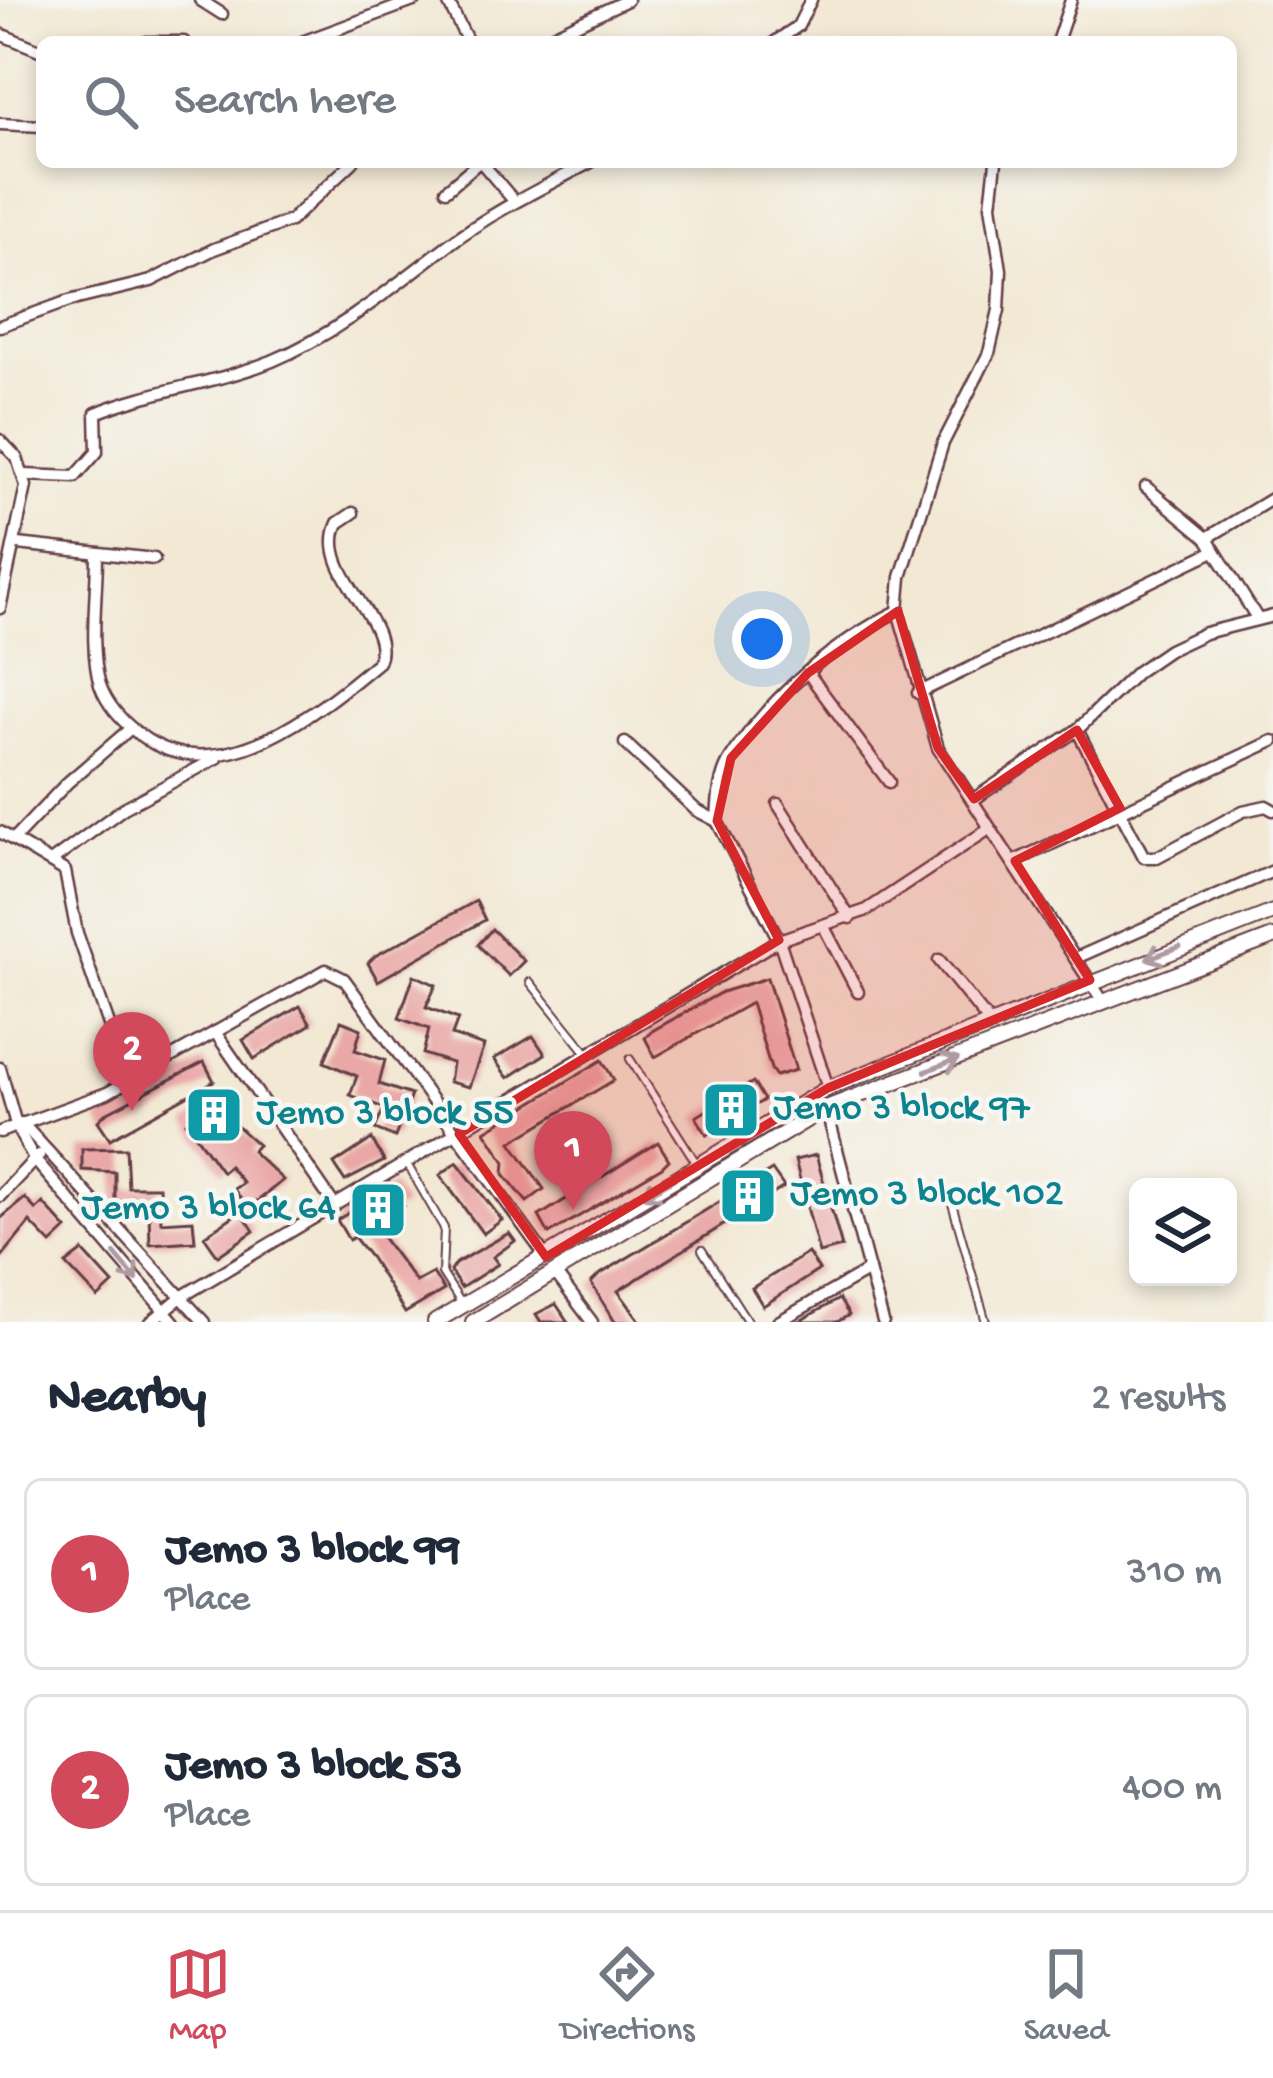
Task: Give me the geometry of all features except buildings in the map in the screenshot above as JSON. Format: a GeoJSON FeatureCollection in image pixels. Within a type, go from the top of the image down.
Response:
{"type":"FeatureCollection","features":[{"type":"Feature","properties":{"kind":"street"},"geometry":{"type":"LineString","coordinates":[[200,0],[222,14]]}},
{"type":"Feature","properties":{"kind":"street"},"geometry":{"type":"LineString","coordinates":[[318,36],[416,0]]}},
{"type":"Feature","properties":{"kind":"street"},"geometry":{"type":"LineString","coordinates":[[447,0],[465,36]]}},
{"type":"Feature","properties":{"kind":"street"},"geometry":{"type":"LineString","coordinates":[[551,36],[626,0]]}},
{"type":"Feature","properties":{"kind":"street"},"geometry":{"type":"LineString","coordinates":[[784,36],[798,26],[811,0]]}},
{"type":"Feature","properties":{"kind":"street"},"geometry":{"type":"LineString","coordinates":[[1059,36],[1071,0]]}},
{"type":"Feature","properties":{"kind":"street"},"geometry":{"type":"LineString","coordinates":[[1,36],[36,49]]}},
{"type":"Feature","properties":{"kind":"street"},"geometry":{"type":"LineString","coordinates":[[0,124],[36,126]]}},
{"type":"Feature","properties":{"kind":"street"},"geometry":{"type":"LineString","coordinates":[[0,326],[69,301],[151,281],[224,244],[290,221],[347,168]]}},
{"type":"Feature","properties":{"kind":"street"},"geometry":{"type":"LineString","coordinates":[[446,190],[473,168]]}},
{"type":"Feature","properties":{"kind":"street"},"geometry":{"type":"LineString","coordinates":[[485,168],[515,202]]}},
{"type":"Feature","properties":{"kind":"street"},"geometry":{"type":"LineString","coordinates":[[25,475],[75,478],[97,452],[96,413],[171,386],[233,376],[274,360],[370,305],[515,202],[580,168]]}},
{"type":"Feature","properties":{"kind":"street"},"geometry":{"type":"LineString","coordinates":[[995,168],[991,206],[1001,270],[999,310],[989,353],[943,442],[901,577],[898,611],[918,693],[938,748],[1104,1003]]}},
{"type":"Feature","properties":{"kind":"street"},"geometry":{"type":"LineString","coordinates":[[0,440],[25,475],[18,544],[0,608]]}},
{"type":"Feature","properties":{"kind":"street"},"geometry":{"type":"LineString","coordinates":[[1146,487],[1207,538],[1257,618]]}},
{"type":"Feature","properties":{"kind":"street"},"geometry":{"type":"LineString","coordinates":[[1207,538],[1273,498]]}},
{"type":"Feature","properties":{"kind":"street"},"geometry":{"type":"LineString","coordinates":[[52,861],[124,808],[300,721],[378,662],[380,644],[333,550],[338,523],[353,514]]}},
{"type":"Feature","properties":{"kind":"street"},"geometry":{"type":"LineString","coordinates":[[18,544],[154,559]]}},
{"type":"Feature","properties":{"kind":"street"},"geometry":{"type":"LineString","coordinates":[[918,693],[1214,550]]}},
{"type":"Feature","properties":{"kind":"street"},"geometry":{"type":"LineString","coordinates":[[98,555],[100,685],[131,728],[154,746],[192,756],[224,755]]}},
{"type":"Feature","properties":{"kind":"street"},"geometry":{"type":"LineString","coordinates":[[828,1088],[779,940],[717,821],[722,776],[731,758],[808,673],[862,628],[898,611]]}},
{"type":"Feature","properties":{"kind":"street"},"geometry":{"type":"LineString","coordinates":[[974,799],[1077,730],[1137,672],[1169,650],[1273,616]]}},
{"type":"Feature","properties":{"kind":"street"},"geometry":{"type":"LineString","coordinates":[[808,673],[889,782]]}},
{"type":"Feature","properties":{"kind":"street"},"geometry":{"type":"LineString","coordinates":[[15,838],[131,728]]}},
{"type":"Feature","properties":{"kind":"street"},"geometry":{"type":"LineString","coordinates":[[1077,730],[1144,856],[1150,859],[1243,811],[1266,806],[1273,810]]}},
{"type":"Feature","properties":{"kind":"street"},"geometry":{"type":"LineString","coordinates":[[1015,861],[1120,808],[1273,742]]}},
{"type":"Feature","properties":{"kind":"street"},"geometry":{"type":"LineString","coordinates":[[625,743],[696,810],[717,821]]}},
{"type":"Feature","properties":{"kind":"street"},"geometry":{"type":"LineString","coordinates":[[778,804],[850,918]]}},
{"type":"Feature","properties":{"kind":"street"},"geometry":{"type":"LineString","coordinates":[[151,1322],[181,1297],[779,940],[850,918],[989,830]]}},
{"type":"Feature","properties":{"kind":"street"},"geometry":{"type":"LineString","coordinates":[[0,832],[65,871],[77,933],[129,1082]]}},
{"type":"Feature","properties":{"kind":"street"},"geometry":{"type":"LineString","coordinates":[[1076,958],[1273,871]]}},
{"type":"Feature","properties":{"kind":"street"},"geometry":{"type":"LineString","coordinates":[[436,1322],[768,1119],[828,1088],[1090,980],[1273,912]]}},
{"type":"Feature","properties":{"kind":"street"},"geometry":{"type":"LineString","coordinates":[[824,927],[858,992]]}},
{"type":"Feature","properties":{"kind":"street"},"geometry":{"type":"LineString","coordinates":[[473,1322],[826,1108],[1273,937]]}},
{"type":"Feature","properties":{"kind":"street"},"geometry":{"type":"LineString","coordinates":[[939,960],[989,1022]]}},
{"type":"Feature","properties":{"kind":"street"},"geometry":{"type":"LineString","coordinates":[[0,1132],[129,1082],[313,973],[337,974],[546,1257]]}},
{"type":"Feature","properties":{"kind":"street"},"geometry":{"type":"LineString","coordinates":[[214,1032],[335,1206]]}},
{"type":"Feature","properties":{"kind":"street"},"geometry":{"type":"LineString","coordinates":[[0,1068],[19,1123],[39,1155],[174,1322]]}},
{"type":"Feature","properties":{"kind":"street"},"geometry":{"type":"LineString","coordinates":[[826,1108],[883,1322]]}},
{"type":"Feature","properties":{"kind":"street"},"geometry":{"type":"LineString","coordinates":[[768,1119],[781,1135]]}},
{"type":"Feature","properties":{"kind":"street"},"geometry":{"type":"LineString","coordinates":[[0,1196],[39,1155]]}},
{"type":"Feature","properties":{"kind":"street"},"geometry":{"type":"LineString","coordinates":[[39,1155],[204,1322]]}},
{"type":"Feature","properties":{"kind":"street"},"geometry":{"type":"LineString","coordinates":[[778,1322],[869,1270]]}},
{"type":"Feature","properties":{"kind":"street"},"geometry":{"type":"LineString","coordinates":[[556,1274],[592,1322]]}},
{"type":"Feature","properties":{"kind":"street"},"geometry":{"type":"LineString","coordinates":[[506,1281],[517,1297]]}},
{"type":"Feature","properties":{"kind":"lane"},"geometry":{"type":"LineString","coordinates":[[530,982],[589,1056]]}},
{"type":"Feature","properties":{"kind":"lane"},"geometry":{"type":"LineString","coordinates":[[631,1060],[697,1164]]}},
{"type":"Feature","properties":{"kind":"lane"},"geometry":{"type":"LineString","coordinates":[[407,1164],[444,1228],[442,1274],[463,1306]]}},
{"type":"Feature","properties":{"kind":"lane"},"geometry":{"type":"LineString","coordinates":[[949,1193],[986,1322]]}},
{"type":"Feature","properties":{"kind":"lane"},"geometry":{"type":"LineString","coordinates":[[703,1250],[748,1322]]}},
{"type":"Feature","properties":{"kind":"highlighted area"},"geometry":{"type":"Polygon","coordinates":[[[898,611],[938,748],[974,799],[1077,730],[1120,808],[1015,861],[1090,980],[828,1088],[546,1257],[459,1134],[779,940],[717,821],[718,802],[731,758],[808,673],[898,611]]]}},
{"type":"Feature","properties":{"kind":"place","name":"Jemo 3 block 97"},"geometry":{"type":"Point","coordinates":[731,1110]}},
{"type":"Feature","properties":{"kind":"place","name":"Jemo 3 block 53"},"geometry":{"type":"Point","coordinates":[132,1111]}},
{"type":"Feature","properties":{"kind":"place","name":"Jemo 3 block 55"},"geometry":{"type":"Point","coordinates":[214,1115]}},
{"type":"Feature","properties":{"kind":"place","name":"Jemo 3 block 102"},"geometry":{"type":"Point","coordinates":[748,1196]}},
{"type":"Feature","properties":{"kind":"place","name":"Jemo 3 block 64"},"geometry":{"type":"Point","coordinates":[378,1210]}},
{"type":"Feature","properties":{"kind":"place","name":"Jemo 3 block 99"},"geometry":{"type":"Point","coordinates":[573,1210]}}]}
